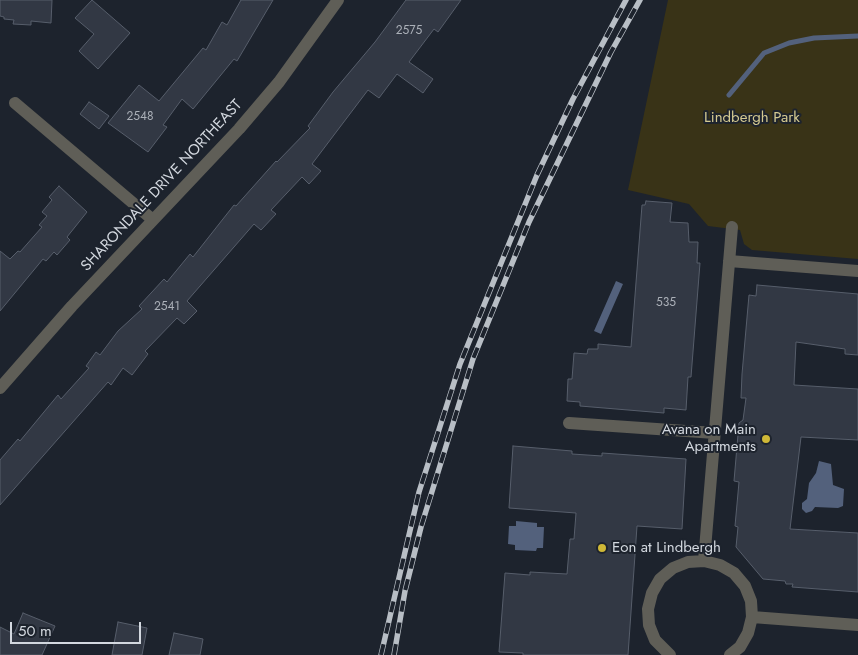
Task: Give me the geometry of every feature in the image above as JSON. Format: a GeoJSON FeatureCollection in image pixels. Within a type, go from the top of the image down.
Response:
{"type":"FeatureCollection","features":[{"type":"Feature","properties":{"kind":"street","name":"SHARONDALE DRIVE NORTHEAST"},"geometry":{"type":"LineString","coordinates":[[0,388],[239,129],[274,88],[338,0]]}},
{"type":"Feature","properties":{"kind":"street"},"geometry":{"type":"LineString","coordinates":[[15,103],[154,220]]}},
{"type":"Feature","properties":{"kind":"street"},"geometry":{"type":"LineString","coordinates":[[704,561],[732,227]]}},
{"type":"Feature","properties":{"kind":"street"},"geometry":{"type":"LineString","coordinates":[[729,261],[858,271]]}},
{"type":"Feature","properties":{"kind":"street"},"geometry":{"type":"LineString","coordinates":[[569,423],[714,433]]}},
{"type":"Feature","properties":{"kind":"street"},"geometry":{"type":"LineString","coordinates":[[670,655],[655,640],[649,625],[648,609],[652,593],[660,579],[672,568],[688,562],[704,561],[720,565],[734,573],[744,586],[751,601],[752,617],[748,633],[740,647],[730,655]]}},
{"type":"Feature","properties":{"kind":"street"},"geometry":{"type":"LineString","coordinates":[[752,617],[858,626]]}},
{"type":"Feature","properties":{"kind":"green space","name":"Lindbergh Park"},"geometry":{"type":"Polygon","coordinates":[[[668,0],[858,0],[858,259],[752,250],[744,244],[740,230],[708,226],[689,204],[628,190],[668,0]]]}},
{"type":"Feature","properties":{"kind":"water"},"geometry":{"type":"Polygon","coordinates":[[[616,281],[623,284],[601,334],[594,331],[616,281]]]}},
{"type":"Feature","properties":{"kind":"water"},"geometry":{"type":"Polygon","coordinates":[[[819,461],[831,464],[833,485],[844,489],[843,506],[838,508],[815,507],[812,511],[806,513],[802,509],[802,503],[807,499],[809,483],[816,473],[819,461]]]}},
{"type":"Feature","properties":{"kind":"water"},"geometry":{"type":"Polygon","coordinates":[[[516,521],[537,523],[537,527],[544,527],[543,548],[537,548],[536,551],[515,550],[515,545],[508,544],[509,526],[516,526],[516,521]]]}},
{"type":"Feature","properties":{"kind":"building"},"geometry":{"type":"Polygon","coordinates":[[[0,0],[52,0],[51,23],[31,21],[31,25],[13,24],[14,20],[4,19],[4,17],[0,16],[0,0]]]}},
{"type":"Feature","properties":{"kind":"building"},"geometry":{"type":"Polygon","coordinates":[[[92,0],[130,33],[98,69],[79,51],[94,34],[75,18],[92,0]]]}},
{"type":"Feature","properties":{"kind":"building"},"geometry":{"type":"Polygon","coordinates":[[[241,0],[273,0],[237,61],[234,59],[193,109],[182,99],[163,125],[167,127],[148,152],[108,123],[139,85],[159,101],[203,48],[206,50],[222,22],[227,25],[241,0]]]}},
{"type":"Feature","properties":{"kind":"building"},"geometry":{"type":"Polygon","coordinates":[[[406,0],[461,0],[438,32],[434,29],[409,62],[433,79],[423,93],[397,74],[379,98],[368,90],[312,164],[321,171],[309,184],[302,177],[271,210],[276,214],[261,230],[254,224],[187,301],[197,311],[184,324],[177,318],[145,351],[148,354],[132,375],[123,368],[111,385],[108,382],[0,505],[0,460],[18,439],[20,441],[58,395],[61,399],[89,368],[86,366],[96,352],[100,355],[118,331],[142,309],[139,306],[164,279],[167,282],[190,254],[193,257],[234,205],[236,206],[276,161],[310,128],[308,126],[333,92],[375,42],[406,0]]]}},
{"type":"Feature","properties":{"kind":"building"},"geometry":{"type":"Polygon","coordinates":[[[89,102],[109,116],[99,129],[80,114],[89,102]]]}},
{"type":"Feature","properties":{"kind":"building"},"geometry":{"type":"Polygon","coordinates":[[[59,186],[87,212],[67,237],[70,240],[57,255],[54,252],[46,261],[43,259],[0,311],[0,251],[10,259],[18,251],[20,252],[42,227],[39,225],[47,216],[42,212],[52,200],[49,197],[59,186]]]}},
{"type":"Feature","properties":{"kind":"building"},"geometry":{"type":"Polygon","coordinates":[[[646,201],[672,203],[670,222],[688,223],[689,242],[698,242],[697,263],[700,263],[691,377],[688,377],[686,410],[664,408],[664,413],[580,406],[580,402],[567,401],[568,379],[572,379],[574,353],[587,354],[588,349],[598,349],[598,344],[631,347],[642,205],[645,205],[646,201]]]}},
{"type":"Feature","properties":{"kind":"building","name":"Avana on Main Apartments"},"geometry":{"type":"Polygon","coordinates":[[[757,285],[858,294],[858,355],[845,354],[845,349],[796,342],[794,385],[858,389],[858,440],[801,437],[790,529],[858,533],[858,592],[792,587],[793,584],[786,584],[785,581],[763,579],[736,547],[738,527],[735,526],[739,482],[734,481],[739,423],[743,420],[746,398],[741,398],[742,374],[749,295],[756,296],[757,285]]]}},
{"type":"Feature","properties":{"kind":"building","name":"Eon at Lindbergh"},"geometry":{"type":"Polygon","coordinates":[[[513,446],[572,451],[572,454],[602,456],[602,453],[686,459],[682,529],[637,526],[628,655],[523,655],[523,653],[499,652],[505,573],[530,575],[530,572],[567,574],[570,539],[574,539],[576,513],[509,508],[513,446]]]}},
{"type":"Feature","properties":{"kind":"building"},"geometry":{"type":"Polygon","coordinates":[[[23,613],[55,626],[42,655],[0,655],[0,627],[14,634],[23,613]]]}},
{"type":"Feature","properties":{"kind":"building"},"geometry":{"type":"Polygon","coordinates":[[[118,622],[147,628],[142,655],[112,655],[118,622]]]}},
{"type":"Feature","properties":{"kind":"building"},"geometry":{"type":"Polygon","coordinates":[[[174,633],[203,639],[200,655],[169,655],[174,633]]]}},
{"type":"Feature","properties":{"kind":"waterway"},"geometry":{"type":"LineString","coordinates":[[729,95],[764,53],[789,43],[814,38],[858,36]]}},
{"type":"Feature","properties":{"kind":"railway"},"geometry":{"type":"LineString","coordinates":[[381,655],[419,492],[460,364],[537,175],[573,99],[626,0]]}},
{"type":"Feature","properties":{"kind":"railway"},"geometry":{"type":"LineString","coordinates":[[394,655],[405,591],[421,527],[473,359],[529,222],[611,52],[640,0]]}},
{"type":"Feature","properties":{"kind":"place","name":"Avana on Main Apartments"},"geometry":{"type":"Point","coordinates":[766,439]}},
{"type":"Feature","properties":{"kind":"place","name":"Eon at Lindbergh"},"geometry":{"type":"Point","coordinates":[602,548]}}]}
